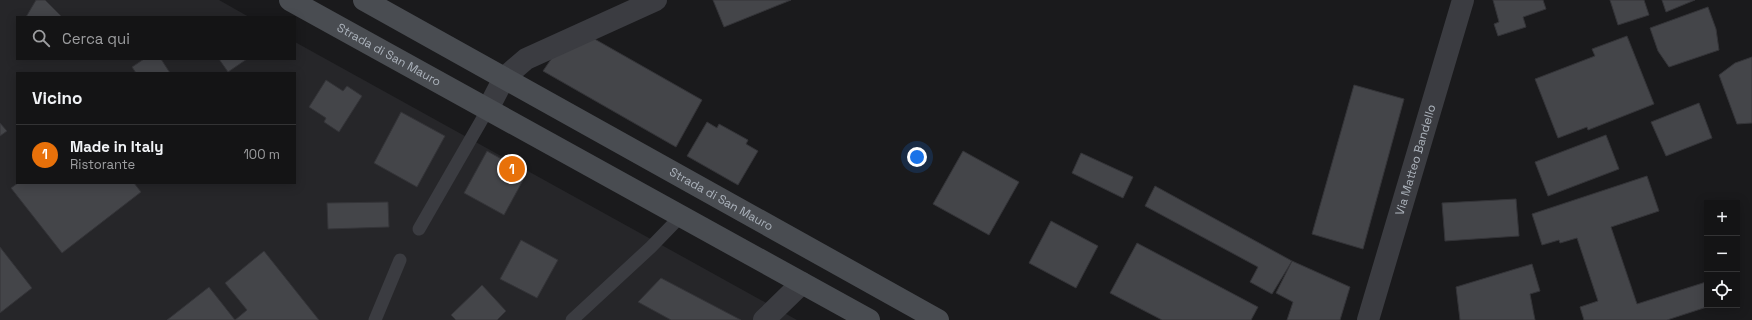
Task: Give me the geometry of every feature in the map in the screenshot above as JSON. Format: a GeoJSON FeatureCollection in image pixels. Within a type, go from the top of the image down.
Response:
{"type":"FeatureCollection","features":[{"type":"Feature","properties":{"kind":"main road","name":"Strada di San Mauro"},"geometry":{"type":"LineString","coordinates":[[290,0],[869,320]]}},
{"type":"Feature","properties":{"kind":"main road","name":"Strada di San Mauro"},"geometry":{"type":"LineString","coordinates":[[364,0],[938,320]]}},
{"type":"Feature","properties":{"kind":"street"},"geometry":{"type":"LineString","coordinates":[[488,109],[504,78],[526,59],[656,0]]}},
{"type":"Feature","properties":{"kind":"street","name":"Via Matteo Bandello"},"geometry":{"type":"LineString","coordinates":[[1368,320],[1463,0]]}},
{"type":"Feature","properties":{"kind":"street"},"geometry":{"type":"LineString","coordinates":[[764,320],[802,283]]}},
{"type":"Feature","properties":{"kind":"lane"},"geometry":{"type":"LineString","coordinates":[[419,229],[488,109]]}},
{"type":"Feature","properties":{"kind":"lane"},"geometry":{"type":"LineString","coordinates":[[572,320],[651,248],[681,216]]}},
{"type":"Feature","properties":{"kind":"lane"},"geometry":{"type":"LineString","coordinates":[[375,320],[400,260]]}},
{"type":"Feature","properties":{"kind":"shaded area"},"geometry":{"type":"Polygon","coordinates":[[[0,0],[219,0],[247,16],[16,16],[16,60],[296,60],[296,43],[797,320],[0,320],[0,0]]]}},
{"type":"Feature","properties":{"kind":"building"},"geometry":{"type":"Polygon","coordinates":[[[36,0],[45,0],[61,16],[27,16],[36,0]]]}},
{"type":"Feature","properties":{"kind":"building"},"geometry":{"type":"Polygon","coordinates":[[[713,0],[791,0],[724,27],[713,0]]]}},
{"type":"Feature","properties":{"kind":"building"},"geometry":{"type":"Polygon","coordinates":[[[1493,0],[1543,0],[1546,9],[1523,17],[1526,27],[1498,36],[1494,24],[1499,22],[1493,0]]]}},
{"type":"Feature","properties":{"kind":"building"},"geometry":{"type":"Polygon","coordinates":[[[1610,0],[1644,0],[1649,15],[1618,25],[1610,0]]]}},
{"type":"Feature","properties":{"kind":"building"},"geometry":{"type":"Polygon","coordinates":[[[1662,0],[1695,0],[1666,12],[1662,0]]]}},
{"type":"Feature","properties":{"kind":"building"},"geometry":{"type":"Polygon","coordinates":[[[1708,7],[1716,29],[1719,50],[1669,67],[1658,51],[1650,28],[1708,7]]]}},
{"type":"Feature","properties":{"kind":"building"},"geometry":{"type":"Polygon","coordinates":[[[1627,36],[1654,104],[1588,130],[1587,127],[1558,138],[1535,79],[1595,56],[1592,49],[1627,36]]]}},
{"type":"Feature","properties":{"kind":"building"},"geometry":{"type":"Polygon","coordinates":[[[591,37],[702,100],[676,147],[543,71],[554,55],[591,37]]]}},
{"type":"Feature","properties":{"kind":"building"},"geometry":{"type":"Polygon","coordinates":[[[1752,57],[1752,123],[1737,124],[1719,75],[1735,63],[1752,57]]]}},
{"type":"Feature","properties":{"kind":"building"},"geometry":{"type":"Polygon","coordinates":[[[142,60],[162,60],[169,72],[135,72],[132,67],[142,60]]]}},
{"type":"Feature","properties":{"kind":"building"},"geometry":{"type":"Polygon","coordinates":[[[220,60],[246,60],[228,72],[220,60]]]}},
{"type":"Feature","properties":{"kind":"building"},"geometry":{"type":"Polygon","coordinates":[[[326,80],[343,91],[347,86],[362,96],[339,132],[324,122],[326,118],[309,107],[326,80]]]}},
{"type":"Feature","properties":{"kind":"building"},"geometry":{"type":"Polygon","coordinates":[[[1354,85],[1404,99],[1363,249],[1312,234],[1354,85]]]}},
{"type":"Feature","properties":{"kind":"building"},"geometry":{"type":"Polygon","coordinates":[[[1699,103],[1712,138],[1666,156],[1651,122],[1699,103]]]}},
{"type":"Feature","properties":{"kind":"building"},"geometry":{"type":"Polygon","coordinates":[[[401,112],[445,136],[417,187],[374,163],[401,112]]]}},
{"type":"Feature","properties":{"kind":"building"},"geometry":{"type":"Polygon","coordinates":[[[707,122],[717,128],[719,124],[748,140],[746,144],[758,151],[738,185],[687,156],[707,122]]]}},
{"type":"Feature","properties":{"kind":"building"},"geometry":{"type":"Polygon","coordinates":[[[0,123],[7,131],[0,136],[0,123]]]}},
{"type":"Feature","properties":{"kind":"building"},"geometry":{"type":"Polygon","coordinates":[[[1606,135],[1619,169],[1548,196],[1535,162],[1606,135]]]}},
{"type":"Feature","properties":{"kind":"building"},"geometry":{"type":"Polygon","coordinates":[[[487,151],[527,173],[504,215],[464,193],[487,151]]]}},
{"type":"Feature","properties":{"kind":"building"},"geometry":{"type":"Polygon","coordinates":[[[963,151],[1019,182],[989,235],[933,204],[963,151]]]}},
{"type":"Feature","properties":{"kind":"building"},"geometry":{"type":"Polygon","coordinates":[[[1081,153],[1133,177],[1123,198],[1072,173],[1081,153]]]}},
{"type":"Feature","properties":{"kind":"building"},"geometry":{"type":"Polygon","coordinates":[[[1647,176],[1659,211],[1611,227],[1637,304],[1704,283],[1704,308],[1667,320],[1584,320],[1580,307],[1598,301],[1577,238],[1560,243],[1559,240],[1542,245],[1532,214],[1647,176]]]}},
{"type":"Feature","properties":{"kind":"building"},"geometry":{"type":"Polygon","coordinates":[[[17,184],[135,184],[141,192],[62,253],[11,188],[17,184]]]}},
{"type":"Feature","properties":{"kind":"building"},"geometry":{"type":"Polygon","coordinates":[[[1155,186],[1292,261],[1272,294],[1250,282],[1258,267],[1145,206],[1155,186]]]}},
{"type":"Feature","properties":{"kind":"building"},"geometry":{"type":"Polygon","coordinates":[[[1516,199],[1519,236],[1445,241],[1442,203],[1516,199]]]}},
{"type":"Feature","properties":{"kind":"building"},"geometry":{"type":"Polygon","coordinates":[[[388,202],[389,227],[328,229],[327,203],[388,202]]]}},
{"type":"Feature","properties":{"kind":"building"},"geometry":{"type":"Polygon","coordinates":[[[1051,221],[1098,246],[1076,288],[1029,263],[1051,221]]]}},
{"type":"Feature","properties":{"kind":"building"},"geometry":{"type":"Polygon","coordinates":[[[521,240],[558,260],[537,298],[500,279],[521,240]]]}},
{"type":"Feature","properties":{"kind":"building"},"geometry":{"type":"Polygon","coordinates":[[[1137,243],[1258,307],[1251,320],[1162,320],[1110,293],[1137,243]]]}},
{"type":"Feature","properties":{"kind":"building"},"geometry":{"type":"Polygon","coordinates":[[[0,247],[32,288],[0,313],[0,247]]]}},
{"type":"Feature","properties":{"kind":"building"},"geometry":{"type":"Polygon","coordinates":[[[264,251],[319,320],[235,320],[247,310],[225,283],[264,251]]]}},
{"type":"Feature","properties":{"kind":"building"},"geometry":{"type":"Polygon","coordinates":[[[1292,261],[1350,287],[1340,320],[1287,320],[1293,302],[1276,293],[1292,261]]]}},
{"type":"Feature","properties":{"kind":"building"},"geometry":{"type":"Polygon","coordinates":[[[1532,264],[1540,291],[1530,294],[1535,320],[1460,320],[1456,287],[1532,264]]]}},
{"type":"Feature","properties":{"kind":"building"},"geometry":{"type":"Polygon","coordinates":[[[661,278],[741,320],[671,320],[638,302],[661,278]]]}},
{"type":"Feature","properties":{"kind":"building"},"geometry":{"type":"Polygon","coordinates":[[[482,285],[506,311],[497,320],[456,320],[451,315],[482,285]]]}},
{"type":"Feature","properties":{"kind":"building"},"geometry":{"type":"Polygon","coordinates":[[[209,287],[235,320],[167,320],[209,287]]]}},
{"type":"Feature","properties":{"kind":"place","name":"Made in Italy"},"geometry":{"type":"Point","coordinates":[512,169]}}]}
